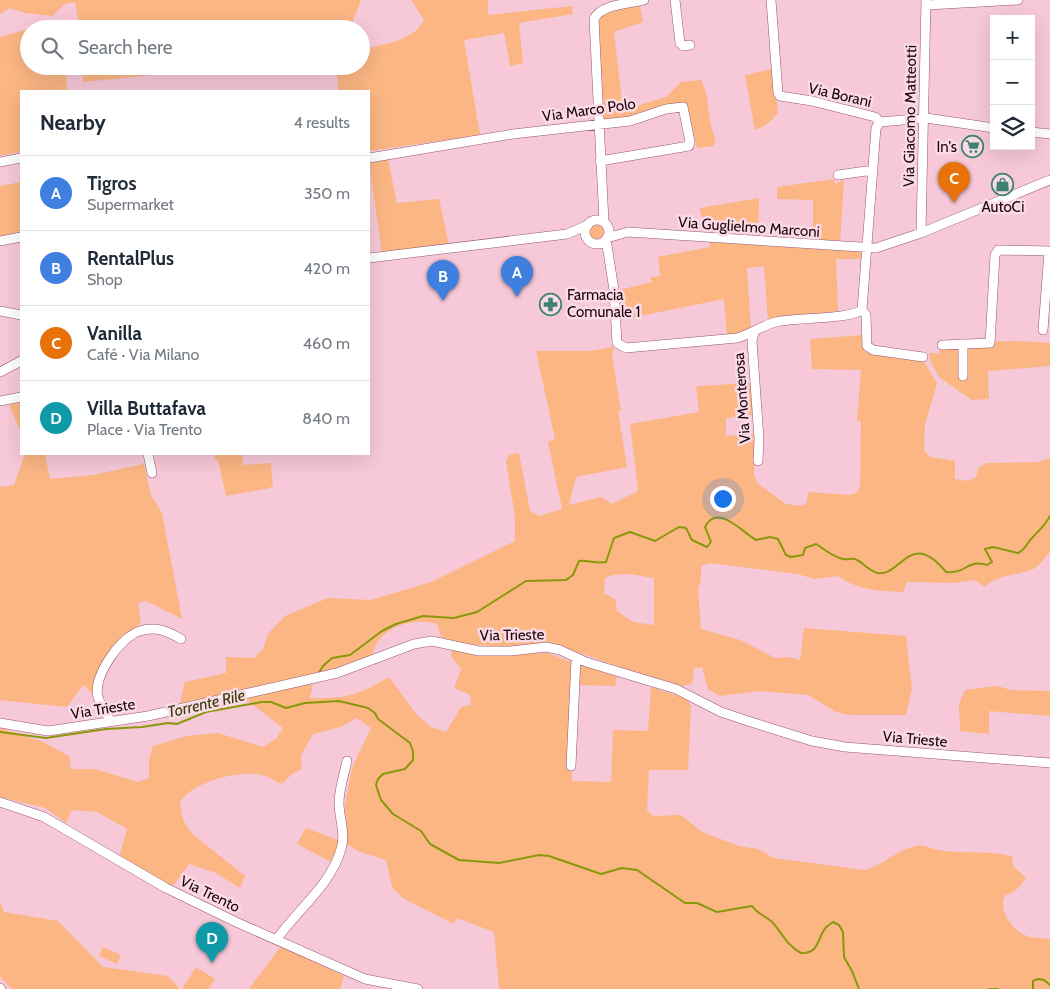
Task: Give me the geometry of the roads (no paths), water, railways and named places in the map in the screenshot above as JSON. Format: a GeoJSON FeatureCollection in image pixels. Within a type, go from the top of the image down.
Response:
{"type":"FeatureCollection","features":[{"type":"Feature","properties":{"kind":"street"},"geometry":{"type":"LineString","coordinates":[[644,0],[605,9],[594,19],[602,200],[605,223],[609,231],[607,238],[614,290],[616,343],[626,348],[737,338],[754,333],[765,325],[777,322],[846,315],[862,310]]}},
{"type":"Feature","properties":{"kind":"street"},"geometry":{"type":"LineString","coordinates":[[675,0],[680,43],[684,46],[690,45]]}},
{"type":"Feature","properties":{"kind":"street","name":"Via Borani"},"geometry":{"type":"LineString","coordinates":[[771,0],[778,93],[780,96],[812,101],[875,117],[880,122],[922,118],[990,127]]}},
{"type":"Feature","properties":{"kind":"street"},"geometry":{"type":"LineString","coordinates":[[926,2],[1018,0]]}},
{"type":"Feature","properties":{"kind":"street","name":"Via Giacomo Matteotti"},"geometry":{"type":"LineString","coordinates":[[921,233],[926,2]]}},
{"type":"Feature","properties":{"kind":"street","name":"Via Marco Polo"},"geometry":{"type":"LineString","coordinates":[[370,158],[513,134],[630,121],[681,106],[685,111],[690,142],[685,148],[600,161]]}},
{"type":"Feature","properties":{"kind":"street"},"geometry":{"type":"LineString","coordinates":[[880,122],[876,128],[862,310],[866,315],[867,346],[873,350],[923,357]]}},
{"type":"Feature","properties":{"kind":"street"},"geometry":{"type":"LineString","coordinates":[[1035,132],[1050,134]]}},
{"type":"Feature","properties":{"kind":"street"},"geometry":{"type":"LineString","coordinates":[[0,162],[20,158]]}},
{"type":"Feature","properties":{"kind":"street"},"geometry":{"type":"LineString","coordinates":[[838,175],[873,170]]}},
{"type":"Feature","properties":{"kind":"street","name":"Via Guglielmo Marconi"},"geometry":{"type":"LineString","coordinates":[[605,223],[628,232],[868,248],[884,247],[1049,180]]}},
{"type":"Feature","properties":{"kind":"street"},"geometry":{"type":"LineString","coordinates":[[586,236],[602,200]]}},
{"type":"Feature","properties":{"kind":"street"},"geometry":{"type":"LineString","coordinates":[[567,234],[591,222],[605,223]]}},
{"type":"Feature","properties":{"kind":"street","name":"Via Guglielmo Marconi"},"geometry":{"type":"LineString","coordinates":[[607,238],[628,232]]}},
{"type":"Feature","properties":{"kind":"street"},"geometry":{"type":"LineString","coordinates":[[370,258],[567,234],[586,236],[609,255]]}},
{"type":"Feature","properties":{"kind":"street"},"geometry":{"type":"LineString","coordinates":[[0,241],[20,237]]}},
{"type":"Feature","properties":{"kind":"street"},"geometry":{"type":"LineString","coordinates":[[596,243],[607,238]]}},
{"type":"Feature","properties":{"kind":"street"},"geometry":{"type":"LineString","coordinates":[[942,345],[990,343],[995,255],[998,250],[1050,252],[1043,330]]}},
{"type":"Feature","properties":{"kind":"street"},"geometry":{"type":"LineString","coordinates":[[0,311],[20,315]]}},
{"type":"Feature","properties":{"kind":"street","name":"Via Monterosa"},"geometry":{"type":"LineString","coordinates":[[754,333],[752,346],[759,439],[758,461]]}},
{"type":"Feature","properties":{"kind":"street"},"geometry":{"type":"LineString","coordinates":[[963,344],[963,376]]}},
{"type":"Feature","properties":{"kind":"street"},"geometry":{"type":"LineString","coordinates":[[0,372],[20,362]]}},
{"type":"Feature","properties":{"kind":"street"},"geometry":{"type":"LineString","coordinates":[[0,402],[20,396]]}},
{"type":"Feature","properties":{"kind":"street"},"geometry":{"type":"LineString","coordinates":[[148,455],[152,473]]}},
{"type":"Feature","properties":{"kind":"street"},"geometry":{"type":"LineString","coordinates":[[110,721],[98,697],[98,690],[104,669],[119,646],[138,631],[162,629],[181,639]]}},
{"type":"Feature","properties":{"kind":"street","name":"Via Trieste"},"geometry":{"type":"LineString","coordinates":[[0,723],[48,731],[148,716],[337,673],[424,642],[443,642],[479,651],[494,652],[546,647],[560,650],[576,659],[676,690],[721,712],[812,741],[845,747],[1050,762]]}},
{"type":"Feature","properties":{"kind":"street"},"geometry":{"type":"LineString","coordinates":[[571,766],[576,659]]}},
{"type":"Feature","properties":{"kind":"street"},"geometry":{"type":"LineString","coordinates":[[277,939],[291,920],[318,892],[341,850],[343,841],[339,804],[347,761]]}},
{"type":"Feature","properties":{"kind":"street","name":"Via Trento"},"geometry":{"type":"LineString","coordinates":[[0,802],[44,817],[166,888],[365,979],[418,989]]}},
{"type":"Feature","properties":{"kind":"waterway"},"geometry":{"type":"LineString","coordinates":[[318,674],[323,666],[332,658],[350,655],[382,631],[396,624],[423,616],[454,618],[477,612],[526,581],[566,580],[573,575],[579,561],[606,562],[614,538],[630,532],[655,541],[679,527],[686,528],[692,540],[707,547],[711,542],[705,527],[710,520],[723,518],[756,540],[770,537],[778,539],[786,555],[791,557],[803,555],[805,548],[816,544],[836,557],[855,559],[878,573],[886,572],[915,554],[923,554],[934,560],[946,572],[953,572],[970,565],[987,565],[992,562],[985,549],[993,547],[1018,553],[1050,516]]}},
{"type":"Feature","properties":{"kind":"waterway","name":"Torrente Rile"},"geometry":{"type":"LineString","coordinates":[[0,732],[46,738],[106,729],[168,723],[177,724],[206,712],[262,702],[271,702],[286,708],[305,703],[339,701],[368,708],[375,713],[378,719],[410,743],[413,751],[413,760],[405,769],[383,774],[378,779],[376,785],[381,800],[393,814],[421,831],[430,844],[459,860],[499,863],[539,855],[549,856],[601,874],[622,868],[637,870],[685,903],[697,903],[717,912],[752,906],[771,921],[789,943],[801,953],[807,953],[814,949],[824,930],[833,922],[839,925],[843,932],[844,957],[859,989]]}},
{"type":"Feature","properties":{"kind":"waterway","name":"Torrente Rile"},"geometry":{"type":"LineString","coordinates":[[1033,989],[1033,981],[1038,979],[1044,980],[1050,985]]}},
{"type":"Feature","properties":{"kind":"waterway","name":"Torrente Rile"},"geometry":{"type":"LineString","coordinates":[[989,989],[998,989]]}},
{"type":"Feature","properties":{"kind":"place","name":"In's"},"geometry":{"type":"Point","coordinates":[973,147]}},
{"type":"Feature","properties":{"kind":"place","name":"AutoCi"},"geometry":{"type":"Point","coordinates":[1003,184]}},
{"type":"Feature","properties":{"kind":"place","name":"Vanilla"},"geometry":{"type":"Point","coordinates":[954,203]}},
{"type":"Feature","properties":{"kind":"place","name":"Tigros"},"geometry":{"type":"Point","coordinates":[517,297]}},
{"type":"Feature","properties":{"kind":"place","name":"RentalPlus"},"geometry":{"type":"Point","coordinates":[443,301]}},
{"type":"Feature","properties":{"kind":"place","name":"Farmacia Comunale 1"},"geometry":{"type":"Point","coordinates":[551,304]}},
{"type":"Feature","properties":{"kind":"place","name":"Villa Buttafava"},"geometry":{"type":"Point","coordinates":[212,963]}}]}
